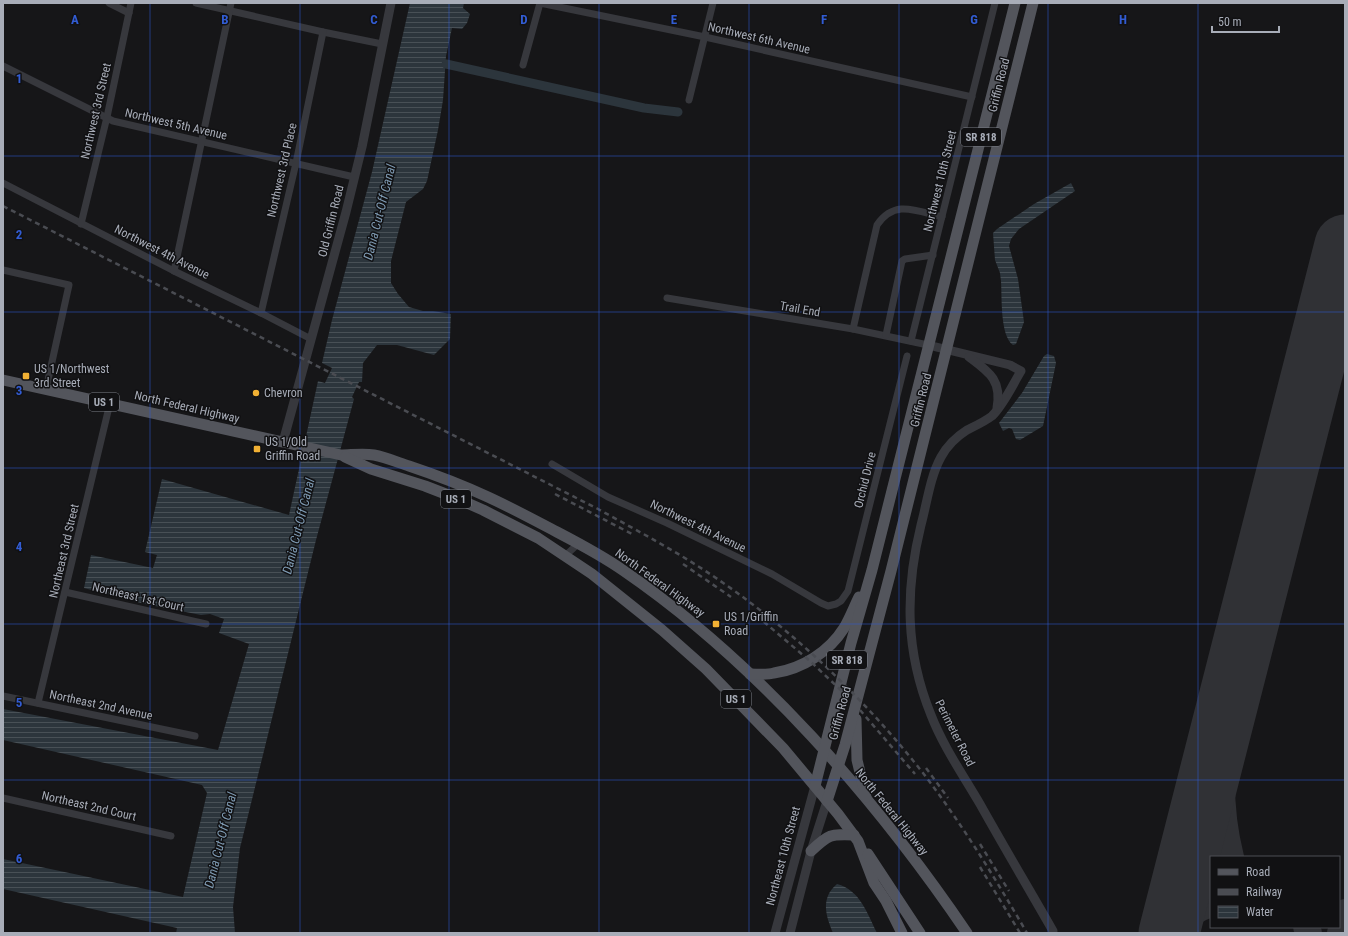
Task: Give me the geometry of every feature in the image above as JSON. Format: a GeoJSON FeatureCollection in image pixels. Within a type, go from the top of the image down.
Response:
{"type":"FeatureCollection","features":[{"type":"Feature","properties":{"kind":"main road","name":"Griffin Road"},"geometry":{"type":"LineString","coordinates":[[814,786],[872,570],[1015,3]]}},
{"type":"Feature","properties":{"kind":"main road","name":"Griffin Road"},"geometry":{"type":"LineString","coordinates":[[827,801],[856,705],[947,350],[1033,3]]}},
{"type":"Feature","properties":{"kind":"main road","name":"North Federal Highway"},"geometry":{"type":"LineString","coordinates":[[3,380],[341,455],[373,455],[440,477],[510,507],[608,560],[644,585],[705,633],[750,674],[804,728],[867,800],[920,868],[967,933]]}},
{"type":"Feature","properties":{"kind":"main road","name":"North Federal Highway"},"geometry":{"type":"LineString","coordinates":[[341,455],[371,469],[425,486],[483,510],[538,538],[566,555],[637,610],[706,669],[746,708],[780,745],[856,838],[884,877],[920,933]]}},
{"type":"Feature","properties":{"kind":"main road"},"geometry":{"type":"LineString","coordinates":[[750,674],[773,674],[787,671],[810,661],[822,652],[834,641],[844,628],[872,570]]}},
{"type":"Feature","properties":{"kind":"main road"},"geometry":{"type":"LineString","coordinates":[[856,705],[857,760],[867,800]]}},
{"type":"Feature","properties":{"kind":"main road"},"geometry":{"type":"LineString","coordinates":[[811,851],[828,836],[837,834],[856,838],[874,884],[886,901],[902,933]]}},
{"type":"Feature","properties":{"kind":"street"},"geometry":{"type":"LineString","coordinates":[[109,3],[129,13]]}},
{"type":"Feature","properties":{"kind":"street","name":"Northwest 3rd Street"},"geometry":{"type":"LineString","coordinates":[[81,224],[107,118],[131,3]]}},
{"type":"Feature","properties":{"kind":"street"},"geometry":{"type":"LineString","coordinates":[[196,3],[230,6],[324,32],[382,44]]}},
{"type":"Feature","properties":{"kind":"street","name":"Old Griffin Road"},"geometry":{"type":"LineString","coordinates":[[283,442],[354,177],[391,3]]}},
{"type":"Feature","properties":{"kind":"street"},"geometry":{"type":"LineString","coordinates":[[523,65],[540,3]]}},
{"type":"Feature","properties":{"kind":"street","name":"Northwest 6th Avenue"},"geometry":{"type":"LineString","coordinates":[[540,3],[705,37],[972,97]]}},
{"type":"Feature","properties":{"kind":"street"},"geometry":{"type":"LineString","coordinates":[[689,100],[713,3]]}},
{"type":"Feature","properties":{"kind":"street","name":"Northwest 10th Street"},"geometry":{"type":"LineString","coordinates":[[911,341],[996,3]]}},
{"type":"Feature","properties":{"kind":"street"},"geometry":{"type":"LineString","coordinates":[[174,271],[230,6]]}},
{"type":"Feature","properties":{"kind":"street","name":"Northwest 3rd Place"},"geometry":{"type":"LineString","coordinates":[[261,313],[296,163],[324,32]]}},
{"type":"Feature","properties":{"kind":"street","name":"Northwest 5th Avenue"},"geometry":{"type":"LineString","coordinates":[[3,66],[120,123],[354,177]]}},
{"type":"Feature","properties":{"kind":"street","name":"Northwest 4th Avenue"},"geometry":{"type":"LineString","coordinates":[[3,183],[174,271],[261,313],[311,340]]}},
{"type":"Feature","properties":{"kind":"street"},"geometry":{"type":"LineString","coordinates":[[853,329],[877,225],[883,217],[889,212],[897,209],[906,209],[942,217]]}},
{"type":"Feature","properties":{"kind":"street"},"geometry":{"type":"LineString","coordinates":[[886,336],[902,261],[905,259],[932,255]]}},
{"type":"Feature","properties":{"kind":"street"},"geometry":{"type":"LineString","coordinates":[[3,270],[68,285],[46,389]]}},
{"type":"Feature","properties":{"kind":"street","name":"Trail End"},"geometry":{"type":"LineString","coordinates":[[666,298],[853,329],[928,345]]}},
{"type":"Feature","properties":{"kind":"street","name":"Perimeter Road"},"geometry":{"type":"LineString","coordinates":[[928,345],[1010,365],[1021,371],[996,411],[985,421],[967,430],[956,438],[946,449],[938,462],[930,488],[913,561],[910,596],[911,636],[914,657],[924,695],[940,734],[1053,931]]}},
{"type":"Feature","properties":{"kind":"street","name":"Perimeter Road"},"geometry":{"type":"LineString","coordinates":[[966,355],[986,370],[995,381],[998,395],[996,411]]}},
{"type":"Feature","properties":{"kind":"street","name":"Orchid Drive"},"geometry":{"type":"LineString","coordinates":[[836,604],[841,601],[848,590],[908,356]]}},
{"type":"Feature","properties":{"kind":"street","name":"Northeast 3rd Street"},"geometry":{"type":"LineString","coordinates":[[38,703],[110,404]]}},
{"type":"Feature","properties":{"kind":"street","name":"Northwest 4th Avenue"},"geometry":{"type":"LineString","coordinates":[[552,464],[608,497],[667,523],[772,574],[821,603],[828,606],[836,604]]}},
{"type":"Feature","properties":{"kind":"street"},"geometry":{"type":"LineString","coordinates":[[566,555],[579,544]]}},
{"type":"Feature","properties":{"kind":"street","name":"Northeast 1st Court"},"geometry":{"type":"LineString","coordinates":[[65,592],[206,624]]}},
{"type":"Feature","properties":{"kind":"street","name":"Northeast 2nd Avenue"},"geometry":{"type":"LineString","coordinates":[[3,696],[195,736]]}},
{"type":"Feature","properties":{"kind":"street","name":"Northeast 10th Street"},"geometry":{"type":"LineString","coordinates":[[775,933],[814,786]]}},
{"type":"Feature","properties":{"kind":"street","name":"Northeast 2nd Court"},"geometry":{"type":"LineString","coordinates":[[3,798],[171,836]]}},
{"type":"Feature","properties":{"kind":"street"},"geometry":{"type":"LineString","coordinates":[[790,933],[811,851],[827,801]]}},
{"type":"Feature","properties":{"kind":"water","name":"Dania Cut-Off Canal"},"geometry":{"type":"Polygon","coordinates":[[[410,3],[464,3],[463,8],[470,14],[467,23],[462,29],[452,28],[446,56],[443,100],[427,181],[423,189],[406,202],[391,261],[391,283],[409,307],[423,311],[451,314],[450,339],[434,355],[397,345],[377,345],[363,363],[362,382],[359,382],[352,397],[354,399],[316,540],[240,848],[233,907],[235,933],[176,933],[177,928],[3,889],[3,859],[183,897],[207,793],[202,785],[3,740],[3,709],[218,750],[249,644],[219,633],[224,619],[210,614],[201,615],[145,604],[84,588],[91,555],[153,568],[157,555],[145,552],[162,479],[289,515],[318,381],[325,383],[332,368],[322,363],[332,320],[372,172],[410,3]]]}},
{"type":"Feature","properties":{"kind":"water"},"geometry":{"type":"Polygon","coordinates":[[[1071,183],[1075,191],[1019,229],[1011,239],[1009,246],[1018,279],[1024,322],[1016,344],[1013,345],[1009,340],[1004,325],[1001,281],[1000,273],[995,260],[993,233],[1034,204],[1071,183]]]}},
{"type":"Feature","properties":{"kind":"water"},"geometry":{"type":"Polygon","coordinates":[[[1047,354],[1054,356],[1056,363],[1043,426],[1020,440],[1016,439],[1012,429],[1009,428],[1003,431],[999,423],[1022,393],[1044,356],[1047,354]]]}},
{"type":"Feature","properties":{"kind":"water"},"geometry":{"type":"Polygon","coordinates":[[[837,884],[852,891],[862,903],[877,933],[833,933],[828,920],[826,901],[828,895],[837,884]]]}},
{"type":"Feature","properties":{"kind":"waterway"},"geometry":{"type":"LineString","coordinates":[[446,64],[644,108],[678,112]]}},
{"type":"Feature","properties":{"kind":"taxiway"},"geometry":{"type":"LineString","coordinates":[[1314,365],[1331,336],[1345,323]]}},
{"type":"Feature","properties":{"kind":"taxiway"},"geometry":{"type":"LineString","coordinates":[[1232,686],[1226,730],[1223,772],[1224,814],[1232,856]]}},
{"type":"Feature","properties":{"kind":"taxiway"},"geometry":{"type":"LineString","coordinates":[[1174,933],[1181,923],[1190,916],[1210,905]]}},
{"type":"Feature","properties":{"kind":"taxiway"},"geometry":{"type":"LineString","coordinates":[[1339,933],[1345,911]]}},
{"type":"Feature","properties":{"kind":"taxiway"},"geometry":{"type":"LineString","coordinates":[[1306,928],[1310,933]]}},
{"type":"Feature","properties":{"kind":"runway"},"geometry":{"type":"LineString","coordinates":[[1169,933],[1345,245]]}},
{"type":"Feature","properties":{"kind":"railway"},"geometry":{"type":"LineString","coordinates":[[3,206],[598,509],[655,540],[710,574],[740,595],[797,640],[824,665],[851,691],[900,745],[923,773],[965,832],[1027,933]]}},
{"type":"Feature","properties":{"kind":"railway"},"geometry":{"type":"LineString","coordinates":[[555,494],[632,534]]}},
{"type":"Feature","properties":{"kind":"railway"},"geometry":{"type":"LineString","coordinates":[[683,564],[731,597]]}},
{"type":"Feature","properties":{"kind":"railway"},"geometry":{"type":"LineString","coordinates":[[757,616],[810,661],[847,696]]}},
{"type":"Feature","properties":{"kind":"railway"},"geometry":{"type":"LineString","coordinates":[[860,710],[915,774]]}},
{"type":"Feature","properties":{"kind":"railway"},"geometry":{"type":"LineString","coordinates":[[926,768],[948,798]]}},
{"type":"Feature","properties":{"kind":"railway"},"geometry":{"type":"LineString","coordinates":[[980,844],[1009,891]]}},
{"type":"Feature","properties":{"kind":"railway"},"geometry":{"type":"LineString","coordinates":[[980,867],[1020,933]]}},
{"type":"Feature","properties":{"kind":"place","name":"US 1/Northwest 3rd Street"},"geometry":{"type":"Point","coordinates":[26,376]}},
{"type":"Feature","properties":{"kind":"place","name":"Chevron"},"geometry":{"type":"Point","coordinates":[256,393]}},
{"type":"Feature","properties":{"kind":"place","name":"US 1/Old Griffin Road"},"geometry":{"type":"Point","coordinates":[257,449]}},
{"type":"Feature","properties":{"kind":"place","name":"US 1/Griffin Road"},"geometry":{"type":"Point","coordinates":[716,624]}}]}
